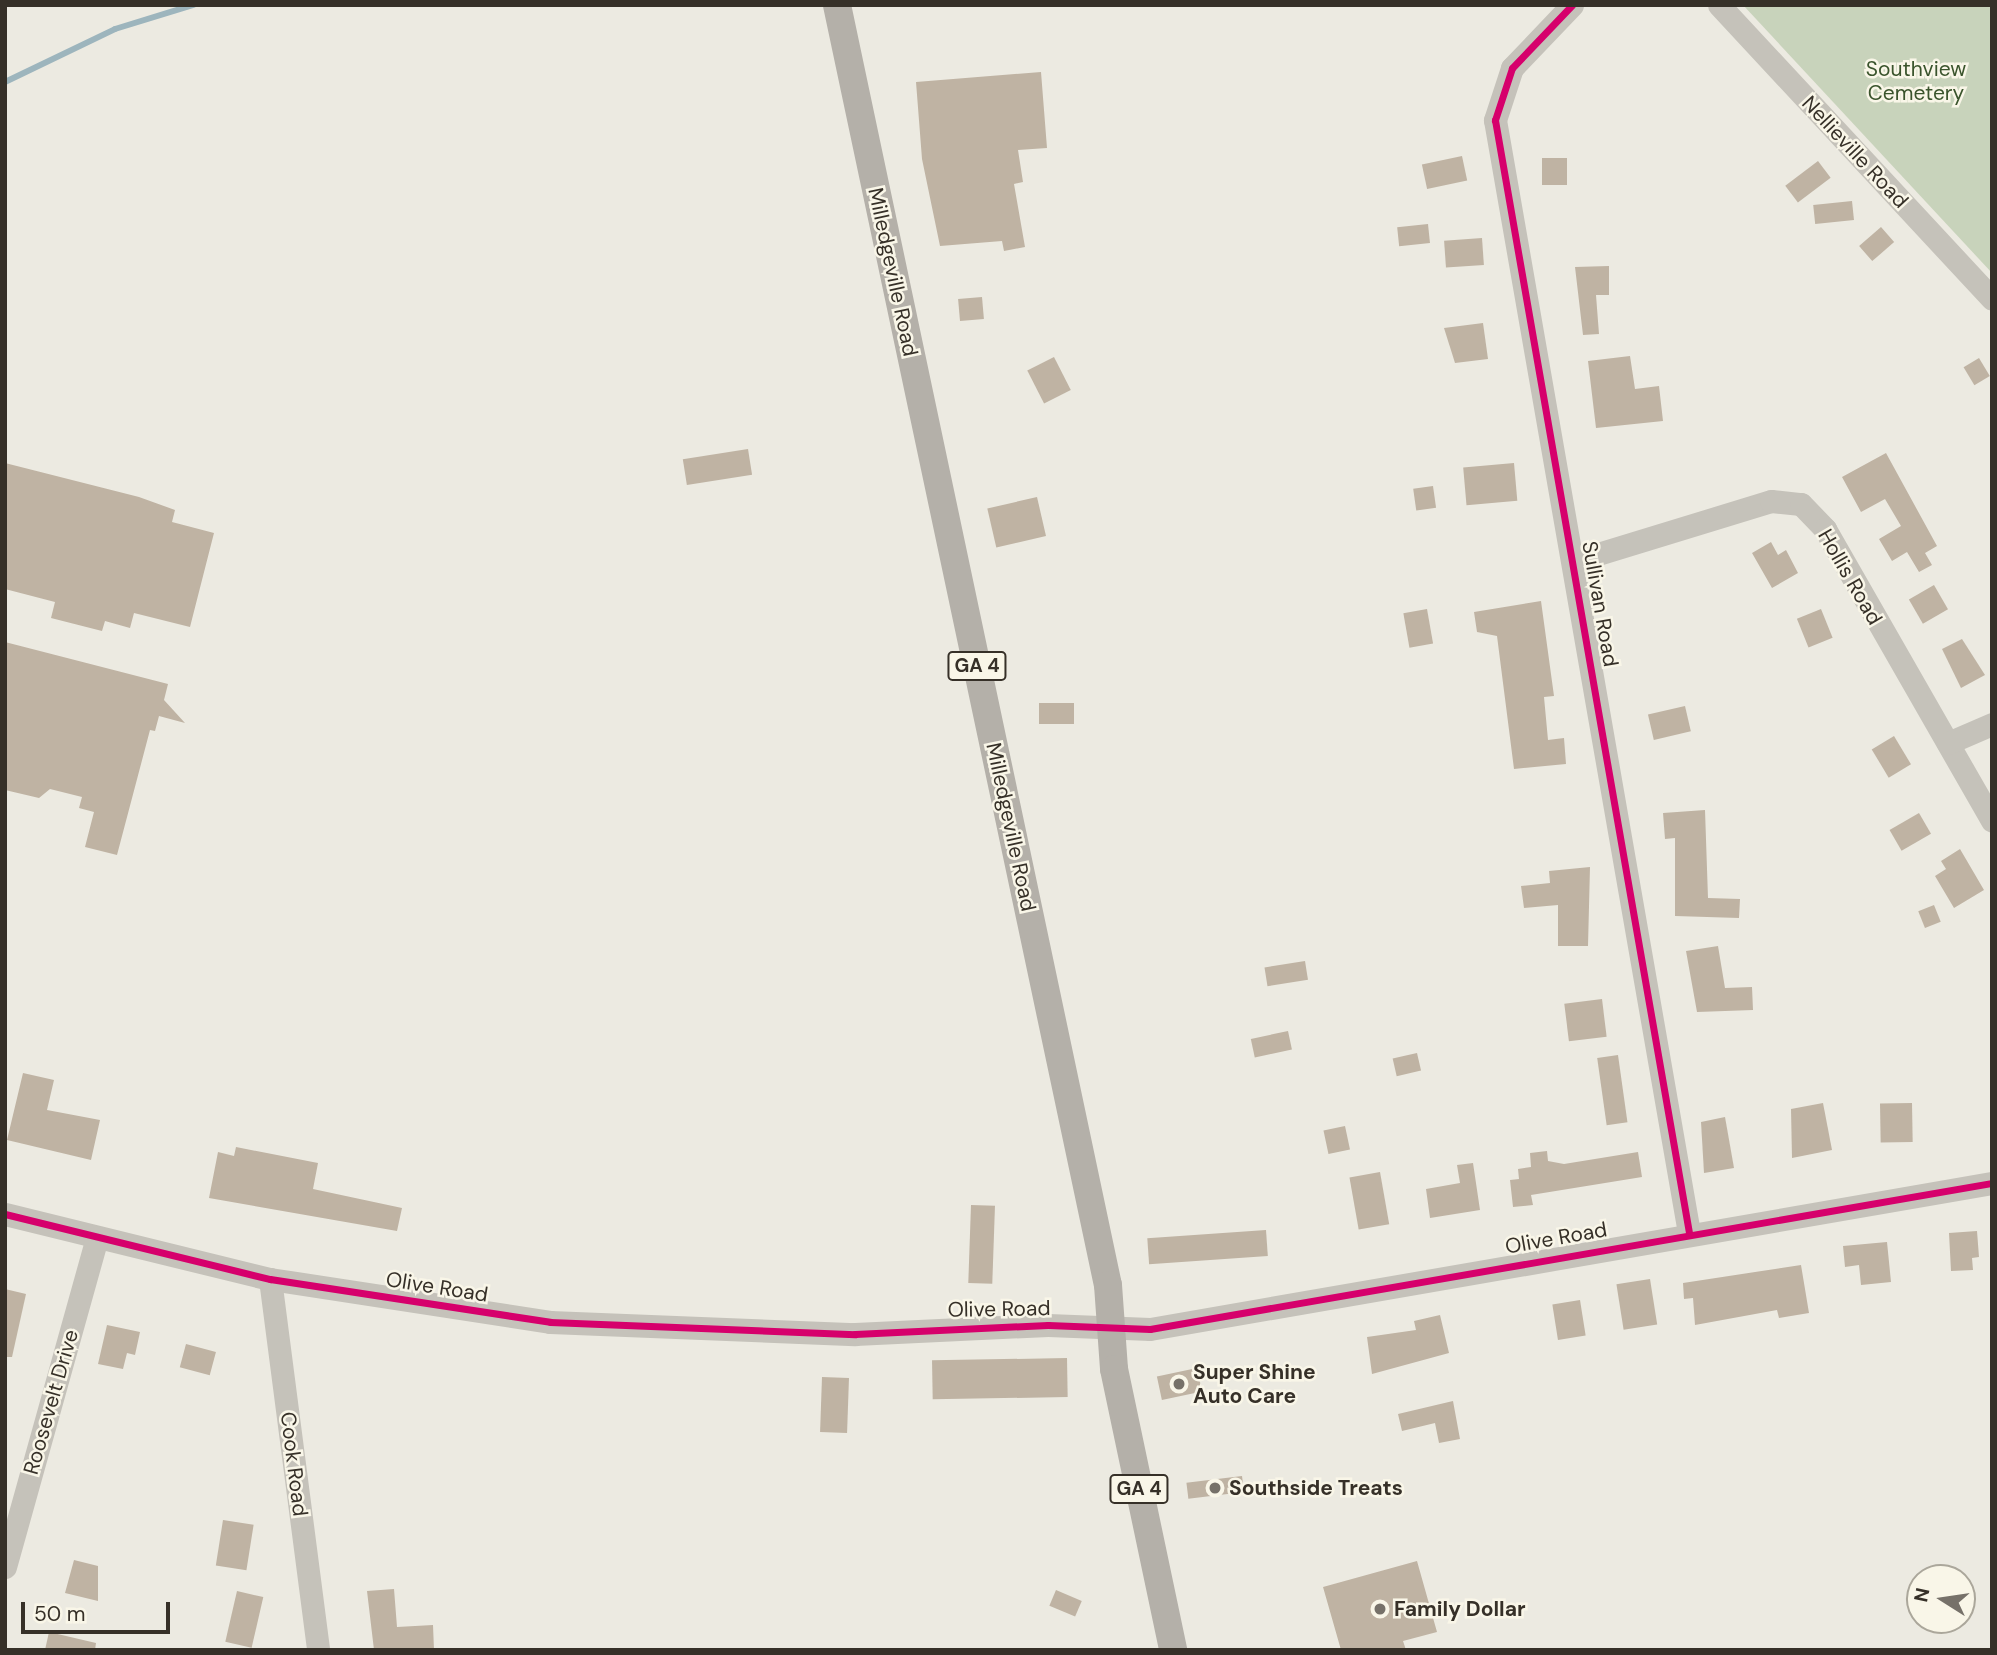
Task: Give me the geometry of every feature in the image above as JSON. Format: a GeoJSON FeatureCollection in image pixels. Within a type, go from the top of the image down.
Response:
{"type":"FeatureCollection","features":[{"type":"Feature","properties":{"kind":"main road","name":"Milledgeville Road"},"geometry":{"type":"LineString","coordinates":[[837,5],[1108,1285],[1114,1369],[1173,1650]]}},
{"type":"Feature","properties":{"kind":"street","name":"Sullivan Road"},"geometry":{"type":"LineString","coordinates":[[1572,5],[1512,68],[1495,120],[1575,561],[1689,1233]]}},
{"type":"Feature","properties":{"kind":"street","name":"Nellieville Road"},"geometry":{"type":"LineString","coordinates":[[1719,5],[1992,299]]}},
{"type":"Feature","properties":{"kind":"street","name":"Hollis Road"},"geometry":{"type":"LineString","coordinates":[[1575,561],[1771,501],[1801,504],[1825,529],[1992,821]]}},
{"type":"Feature","properties":{"kind":"street"},"geometry":{"type":"LineString","coordinates":[[1948,743],[1992,724]]}},
{"type":"Feature","properties":{"kind":"street","name":"Olive Road"},"geometry":{"type":"LineString","coordinates":[[5,1214],[270,1279],[550,1322],[697,1331],[1111,1326],[1150,1329],[1689,1233],[1992,1183]]}},
{"type":"Feature","properties":{"kind":"street","name":"Roosevelt Drive"},"geometry":{"type":"LineString","coordinates":[[5,1567],[97,1238]]}},
{"type":"Feature","properties":{"kind":"street","name":"Cook Road"},"geometry":{"type":"LineString","coordinates":[[270,1279],[318,1650]]}},
{"type":"Feature","properties":{"kind":"green space","name":"Southview Cemetery"},"geometry":{"type":"Polygon","coordinates":[[[1743,5],[1992,5],[1992,273],[1743,5]]]}},
{"type":"Feature","properties":{"kind":"building"},"geometry":{"type":"Polygon","coordinates":[[[1041,72],[1047,148],[1018,150],[1023,182],[1014,184],[1025,247],[1004,251],[1002,241],[940,246],[922,159],[916,82],[1041,72]]]}},
{"type":"Feature","properties":{"kind":"building"},"geometry":{"type":"Polygon","coordinates":[[[1462,156],[1467,180],[1427,189],[1422,165],[1462,156]]]}},
{"type":"Feature","properties":{"kind":"building"},"geometry":{"type":"Polygon","coordinates":[[[1542,158],[1567,158],[1567,185],[1542,185],[1542,158]]]}},
{"type":"Feature","properties":{"kind":"building"},"geometry":{"type":"Polygon","coordinates":[[[1818,161],[1831,178],[1798,202],[1785,186],[1818,161]]]}},
{"type":"Feature","properties":{"kind":"building"},"geometry":{"type":"Polygon","coordinates":[[[1852,201],[1854,220],[1815,224],[1813,205],[1852,201]]]}},
{"type":"Feature","properties":{"kind":"building"},"geometry":{"type":"Polygon","coordinates":[[[1428,224],[1430,243],[1399,246],[1397,227],[1428,224]]]}},
{"type":"Feature","properties":{"kind":"building"},"geometry":{"type":"Polygon","coordinates":[[[1881,227],[1894,242],[1872,261],[1859,246],[1881,227]]]}},
{"type":"Feature","properties":{"kind":"building"},"geometry":{"type":"Polygon","coordinates":[[[1482,238],[1484,265],[1446,268],[1444,241],[1482,238]]]}},
{"type":"Feature","properties":{"kind":"building"},"geometry":{"type":"Polygon","coordinates":[[[1609,266],[1609,295],[1596,295],[1599,334],[1583,335],[1575,267],[1609,266]]]}},
{"type":"Feature","properties":{"kind":"building"},"geometry":{"type":"Polygon","coordinates":[[[982,297],[984,319],[960,321],[958,299],[982,297]]]}},
{"type":"Feature","properties":{"kind":"building"},"geometry":{"type":"Polygon","coordinates":[[[1483,323],[1488,359],[1455,363],[1444,328],[1483,323]]]}},
{"type":"Feature","properties":{"kind":"building"},"geometry":{"type":"Polygon","coordinates":[[[1630,356],[1635,389],[1659,386],[1663,421],[1596,428],[1588,361],[1630,356]]]}},
{"type":"Feature","properties":{"kind":"building"},"geometry":{"type":"Polygon","coordinates":[[[1054,357],[1071,390],[1044,404],[1027,371],[1054,357]]]}},
{"type":"Feature","properties":{"kind":"building"},"geometry":{"type":"Polygon","coordinates":[[[1979,358],[1990,376],[1974,385],[1964,367],[1979,358]]]}},
{"type":"Feature","properties":{"kind":"building"},"geometry":{"type":"Polygon","coordinates":[[[748,449],[752,475],[687,485],[683,459],[748,449]]]}},
{"type":"Feature","properties":{"kind":"building"},"geometry":{"type":"Polygon","coordinates":[[[1886,453],[1937,546],[1925,553],[1932,565],[1919,572],[1907,552],[1892,561],[1879,539],[1901,526],[1885,499],[1861,512],[1842,477],[1886,453]]]}},
{"type":"Feature","properties":{"kind":"building"},"geometry":{"type":"Polygon","coordinates":[[[5,463],[139,497],[175,510],[172,522],[214,533],[190,627],[134,613],[130,628],[105,621],[102,631],[51,618],[55,602],[5,589],[5,463]]]}},
{"type":"Feature","properties":{"kind":"building"},"geometry":{"type":"Polygon","coordinates":[[[1514,463],[1517,501],[1467,505],[1463,467],[1514,463]]]}},
{"type":"Feature","properties":{"kind":"building"},"geometry":{"type":"Polygon","coordinates":[[[1433,486],[1436,508],[1416,511],[1413,489],[1433,486]]]}},
{"type":"Feature","properties":{"kind":"building"},"geometry":{"type":"Polygon","coordinates":[[[1037,497],[1046,536],[996,547],[987,508],[1037,497]]]}},
{"type":"Feature","properties":{"kind":"building"},"geometry":{"type":"Polygon","coordinates":[[[1771,542],[1778,555],[1786,550],[1798,573],[1772,588],[1752,553],[1771,542]]]}},
{"type":"Feature","properties":{"kind":"building"},"geometry":{"type":"Polygon","coordinates":[[[1934,585],[1948,609],[1923,624],[1909,600],[1934,585]]]}},
{"type":"Feature","properties":{"kind":"building"},"geometry":{"type":"Polygon","coordinates":[[[1541,601],[1554,696],[1544,697],[1548,740],[1564,738],[1566,764],[1514,769],[1497,636],[1477,632],[1474,612],[1541,601]]]}},
{"type":"Feature","properties":{"kind":"building"},"geometry":{"type":"Polygon","coordinates":[[[1427,609],[1433,643],[1409,648],[1403,613],[1427,609]]]}},
{"type":"Feature","properties":{"kind":"building"},"geometry":{"type":"Polygon","coordinates":[[[1821,609],[1833,638],[1809,647],[1797,619],[1821,609]]]}},
{"type":"Feature","properties":{"kind":"building"},"geometry":{"type":"Polygon","coordinates":[[[1962,639],[1985,675],[1961,688],[1942,649],[1962,639]]]}},
{"type":"Feature","properties":{"kind":"building"},"geometry":{"type":"Polygon","coordinates":[[[5,642],[168,684],[164,700],[185,723],[159,716],[155,731],[150,730],[117,855],[85,847],[94,812],[79,808],[82,797],[50,789],[39,798],[5,790],[5,642]]]}},
{"type":"Feature","properties":{"kind":"building"},"geometry":{"type":"Polygon","coordinates":[[[1039,703],[1074,703],[1074,724],[1039,724],[1039,703]]]}},
{"type":"Feature","properties":{"kind":"building"},"geometry":{"type":"Polygon","coordinates":[[[1685,706],[1691,731],[1654,740],[1648,715],[1685,706]]]}},
{"type":"Feature","properties":{"kind":"building"},"geometry":{"type":"Polygon","coordinates":[[[1894,736],[1911,764],[1889,778],[1872,749],[1894,736]]]}},
{"type":"Feature","properties":{"kind":"building"},"geometry":{"type":"Polygon","coordinates":[[[1705,810],[1708,898],[1740,899],[1739,918],[1675,916],[1675,838],[1665,839],[1663,813],[1705,810]]]}},
{"type":"Feature","properties":{"kind":"building"},"geometry":{"type":"Polygon","coordinates":[[[1919,813],[1931,834],[1902,851],[1890,830],[1919,813]]]}},
{"type":"Feature","properties":{"kind":"building"},"geometry":{"type":"Polygon","coordinates":[[[1960,849],[1984,890],[1954,908],[1935,876],[1946,869],[1941,861],[1960,849]]]}},
{"type":"Feature","properties":{"kind":"building"},"geometry":{"type":"Polygon","coordinates":[[[1590,867],[1588,946],[1558,946],[1558,905],[1524,908],[1521,886],[1550,883],[1549,871],[1590,867]]]}},
{"type":"Feature","properties":{"kind":"building"},"geometry":{"type":"Polygon","coordinates":[[[1934,905],[1941,922],[1925,928],[1918,911],[1934,905]]]}},
{"type":"Feature","properties":{"kind":"building"},"geometry":{"type":"Polygon","coordinates":[[[1718,946],[1725,988],[1752,987],[1753,1010],[1697,1012],[1686,951],[1718,946]]]}},
{"type":"Feature","properties":{"kind":"building"},"geometry":{"type":"Polygon","coordinates":[[[1305,961],[1308,980],[1267,986],[1265,967],[1305,961]]]}},
{"type":"Feature","properties":{"kind":"building"},"geometry":{"type":"Polygon","coordinates":[[[1602,999],[1607,1037],[1569,1041],[1564,1004],[1602,999]]]}},
{"type":"Feature","properties":{"kind":"building"},"geometry":{"type":"Polygon","coordinates":[[[1288,1031],[1292,1050],[1255,1057],[1251,1039],[1288,1031]]]}},
{"type":"Feature","properties":{"kind":"building"},"geometry":{"type":"Polygon","coordinates":[[[1417,1053],[1421,1071],[1397,1076],[1393,1059],[1417,1053]]]}},
{"type":"Feature","properties":{"kind":"building"},"geometry":{"type":"Polygon","coordinates":[[[1618,1055],[1627,1122],[1607,1125],[1597,1058],[1618,1055]]]}},
{"type":"Feature","properties":{"kind":"building"},"geometry":{"type":"Polygon","coordinates":[[[23,1073],[54,1080],[47,1110],[100,1120],[91,1160],[7,1140],[23,1073]]]}},
{"type":"Feature","properties":{"kind":"building"},"geometry":{"type":"Polygon","coordinates":[[[1823,1103],[1832,1150],[1792,1158],[1791,1109],[1823,1103]]]}},
{"type":"Feature","properties":{"kind":"building"},"geometry":{"type":"Polygon","coordinates":[[[1912,1103],[1913,1142],[1881,1143],[1880,1104],[1912,1103]]]}},
{"type":"Feature","properties":{"kind":"building"},"geometry":{"type":"Polygon","coordinates":[[[1725,1117],[1734,1168],[1704,1173],[1701,1122],[1725,1117]]]}},
{"type":"Feature","properties":{"kind":"building"},"geometry":{"type":"Polygon","coordinates":[[[1345,1126],[1350,1149],[1328,1154],[1323,1131],[1345,1126]]]}},
{"type":"Feature","properties":{"kind":"building"},"geometry":{"type":"Polygon","coordinates":[[[236,1147],[318,1163],[313,1189],[402,1208],[397,1231],[209,1198],[218,1152],[234,1156],[236,1147]]]}},
{"type":"Feature","properties":{"kind":"building"},"geometry":{"type":"Polygon","coordinates":[[[1547,1151],[1548,1161],[1564,1164],[1638,1152],[1642,1177],[1531,1195],[1533,1205],[1513,1207],[1510,1180],[1519,1179],[1518,1169],[1531,1167],[1530,1153],[1547,1151]]]}},
{"type":"Feature","properties":{"kind":"building"},"geometry":{"type":"Polygon","coordinates":[[[1473,1163],[1480,1210],[1430,1218],[1426,1189],[1460,1183],[1457,1165],[1473,1163]]]}},
{"type":"Feature","properties":{"kind":"building"},"geometry":{"type":"Polygon","coordinates":[[[1380,1172],[1389,1224],[1359,1230],[1349,1177],[1380,1172]]]}},
{"type":"Feature","properties":{"kind":"building"},"geometry":{"type":"Polygon","coordinates":[[[971,1205],[995,1206],[992,1284],[968,1283],[971,1205]]]}},
{"type":"Feature","properties":{"kind":"building"},"geometry":{"type":"Polygon","coordinates":[[[1266,1230],[1268,1256],[1149,1264],[1147,1238],[1266,1230]]]}},
{"type":"Feature","properties":{"kind":"building"},"geometry":{"type":"Polygon","coordinates":[[[1977,1231],[1979,1257],[1972,1258],[1973,1270],[1951,1271],[1949,1233],[1977,1231]]]}},
{"type":"Feature","properties":{"kind":"building"},"geometry":{"type":"Polygon","coordinates":[[[1887,1242],[1891,1282],[1861,1285],[1859,1265],[1845,1267],[1843,1246],[1887,1242]]]}},
{"type":"Feature","properties":{"kind":"building"},"geometry":{"type":"Polygon","coordinates":[[[1801,1265],[1809,1313],[1779,1318],[1777,1310],[1695,1325],[1693,1298],[1684,1299],[1683,1283],[1801,1265]]]}},
{"type":"Feature","properties":{"kind":"building"},"geometry":{"type":"Polygon","coordinates":[[[1650,1279],[1657,1324],[1624,1330],[1616,1284],[1650,1279]]]}},
{"type":"Feature","properties":{"kind":"building"},"geometry":{"type":"Polygon","coordinates":[[[5,1289],[26,1294],[12,1357],[5,1357],[5,1289]]]}},
{"type":"Feature","properties":{"kind":"building"},"geometry":{"type":"Polygon","coordinates":[[[1580,1300],[1586,1336],[1558,1340],[1552,1304],[1580,1300]]]}},
{"type":"Feature","properties":{"kind":"building"},"geometry":{"type":"Polygon","coordinates":[[[1440,1315],[1449,1353],[1372,1374],[1367,1337],[1416,1330],[1414,1321],[1440,1315]]]}},
{"type":"Feature","properties":{"kind":"building"},"geometry":{"type":"Polygon","coordinates":[[[107,1325],[140,1332],[135,1355],[127,1353],[123,1369],[98,1364],[107,1325]]]}},
{"type":"Feature","properties":{"kind":"building"},"geometry":{"type":"Polygon","coordinates":[[[186,1344],[216,1352],[210,1375],[180,1367],[186,1344]]]}},
{"type":"Feature","properties":{"kind":"building"},"geometry":{"type":"Polygon","coordinates":[[[1067,1358],[1068,1397],[933,1399],[932,1360],[1067,1358]]]}},
{"type":"Feature","properties":{"kind":"building","name":"Super Shine Auto Care"},"geometry":{"type":"Polygon","coordinates":[[[1197,1368],[1202,1391],[1162,1400],[1157,1377],[1197,1368]]]}},
{"type":"Feature","properties":{"kind":"building"},"geometry":{"type":"Polygon","coordinates":[[[822,1377],[849,1378],[847,1433],[820,1432],[822,1377]]]}},
{"type":"Feature","properties":{"kind":"building"},"geometry":{"type":"Polygon","coordinates":[[[1453,1401],[1460,1439],[1439,1443],[1435,1423],[1402,1431],[1398,1414],[1453,1401]]]}},
{"type":"Feature","properties":{"kind":"building","name":"Southside Treats"},"geometry":{"type":"Polygon","coordinates":[[[1242,1476],[1244,1492],[1188,1499],[1186,1483],[1242,1476]]]}},
{"type":"Feature","properties":{"kind":"building"},"geometry":{"type":"Polygon","coordinates":[[[223,1520],[254,1525],[246,1570],[216,1565],[223,1520]]]}},
{"type":"Feature","properties":{"kind":"building"},"geometry":{"type":"Polygon","coordinates":[[[74,1560],[98,1566],[98,1601],[65,1593],[74,1560]]]}},
{"type":"Feature","properties":{"kind":"building","name":"Family Dollar"},"geometry":{"type":"Polygon","coordinates":[[[1417,1561],[1437,1632],[1403,1641],[1406,1650],[1341,1650],[1323,1587],[1417,1561]]]}},
{"type":"Feature","properties":{"kind":"building"},"geometry":{"type":"Polygon","coordinates":[[[394,1589],[397,1627],[433,1625],[434,1650],[374,1650],[367,1591],[394,1589]]]}},
{"type":"Feature","properties":{"kind":"building"},"geometry":{"type":"Polygon","coordinates":[[[1056,1590],[1082,1601],[1075,1617],[1049,1606],[1056,1590]]]}},
{"type":"Feature","properties":{"kind":"building"},"geometry":{"type":"Polygon","coordinates":[[[237,1591],[263,1597],[252,1648],[225,1642],[237,1591]]]}},
{"type":"Feature","properties":{"kind":"building"},"geometry":{"type":"Polygon","coordinates":[[[49,1632],[96,1643],[95,1650],[45,1650],[49,1632]]]}},
{"type":"Feature","properties":{"kind":"waterway"},"geometry":{"type":"LineString","coordinates":[[5,82],[115,29],[193,5]]}},
{"type":"Feature","properties":{"kind":"cycle path"},"geometry":{"type":"LineString","coordinates":[[1572,5],[1512,68],[1495,120],[1689,1233]]}},
{"type":"Feature","properties":{"kind":"cycle path"},"geometry":{"type":"LineString","coordinates":[[5,1214],[270,1279],[550,1322],[855,1334],[1048,1325],[1150,1329],[1992,1183]]}},
{"type":"Feature","properties":{"kind":"place","name":"Super Shine Auto Care"},"geometry":{"type":"Point","coordinates":[1179,1384]}},
{"type":"Feature","properties":{"kind":"place","name":"Southside Treats"},"geometry":{"type":"Point","coordinates":[1215,1488]}},
{"type":"Feature","properties":{"kind":"place","name":"Family Dollar"},"geometry":{"type":"Point","coordinates":[1380,1609]}}]}
